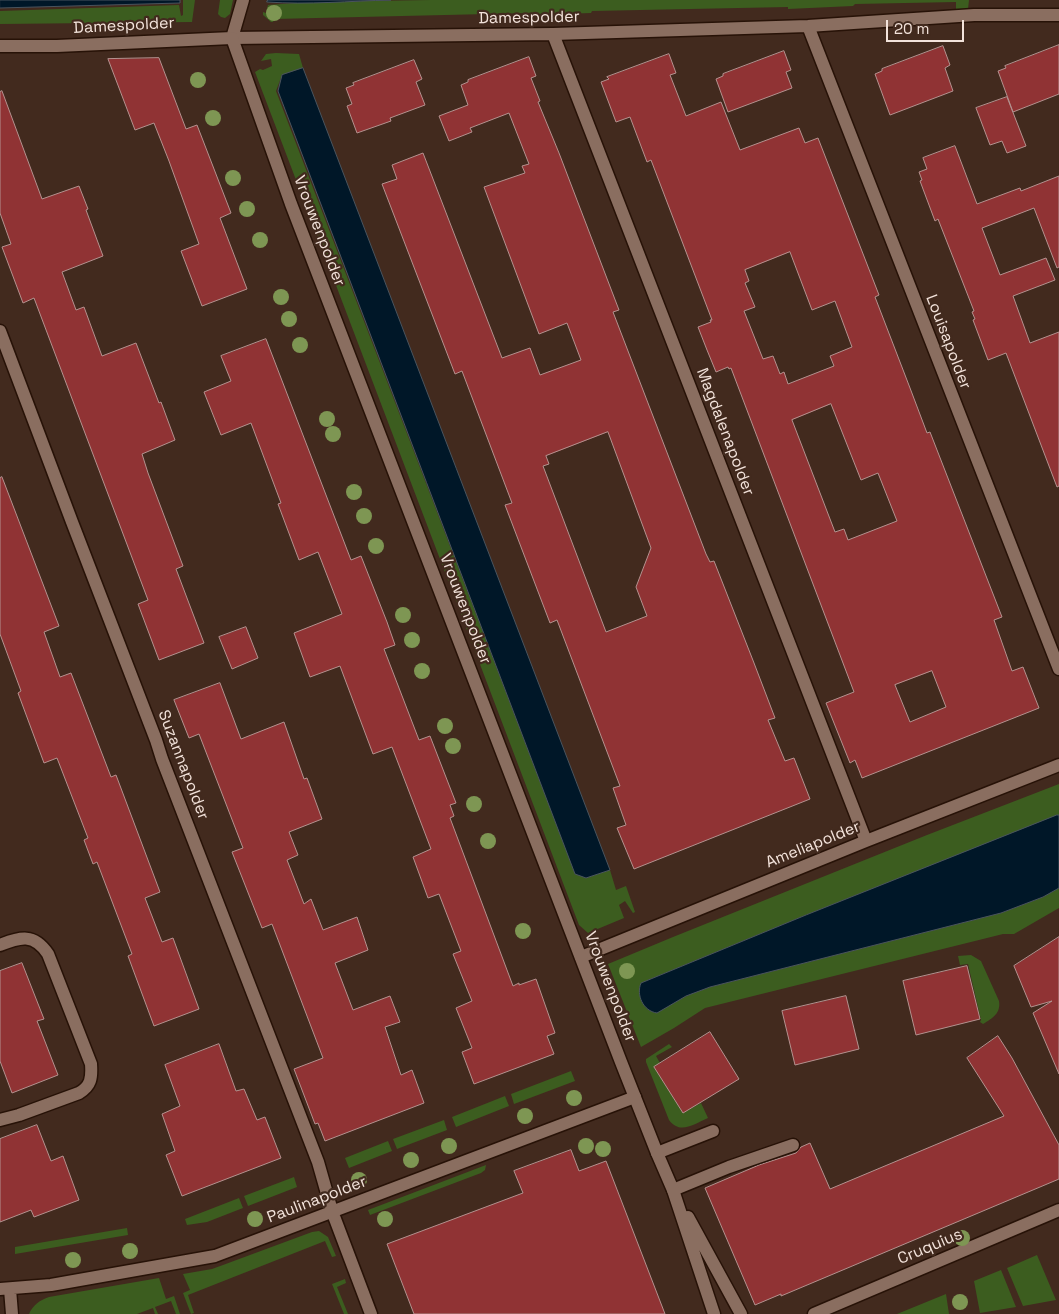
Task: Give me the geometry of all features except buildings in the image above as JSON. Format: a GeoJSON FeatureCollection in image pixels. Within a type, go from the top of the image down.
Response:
{"type":"FeatureCollection","features":[{"type":"Feature","properties":{"kind":"street"},"geometry":{"type":"LineString","coordinates":[[232,38],[243,0]]}},
{"type":"Feature","properties":{"kind":"street","name":"Damespolder"},"geometry":{"type":"LineString","coordinates":[[0,46],[58,46],[232,38],[553,34],[808,26],[974,15],[1059,15]]}},
{"type":"Feature","properties":{"kind":"street","name":"Louisapolder"},"geometry":{"type":"LineString","coordinates":[[808,26],[1059,669]]}},
{"type":"Feature","properties":{"kind":"street","name":"Magdalenapolder"},"geometry":{"type":"LineString","coordinates":[[553,34],[866,841]]}},
{"type":"Feature","properties":{"kind":"street","name":"Vrouwenpolder"},"geometry":{"type":"LineString","coordinates":[[232,38],[291,204],[581,957],[673,1190],[714,1314]]}},
{"type":"Feature","properties":{"kind":"street","name":"Suzannapolder"},"geometry":{"type":"LineString","coordinates":[[0,331],[162,759],[318,1162],[332,1212],[371,1314]]}},
{"type":"Feature","properties":{"kind":"street","name":"Ameliapolder"},"geometry":{"type":"LineString","coordinates":[[581,957],[1059,764]]}},
{"type":"Feature","properties":{"kind":"street"},"geometry":{"type":"LineString","coordinates":[[0,945],[16,939],[26,938],[35,941],[45,948],[91,1064],[92,1071],[86,1089],[79,1093],[0,1120]]}},
{"type":"Feature","properties":{"kind":"street","name":"Paulinapolder"},"geometry":{"type":"LineString","coordinates":[[5,1289],[51,1285],[220,1254],[635,1096]]}},
{"type":"Feature","properties":{"kind":"street"},"geometry":{"type":"LineString","coordinates":[[657,1153],[714,1131]]}},
{"type":"Feature","properties":{"kind":"street"},"geometry":{"type":"LineString","coordinates":[[673,1190],[729,1167],[793,1145]]}},
{"type":"Feature","properties":{"kind":"street","name":"Vrouwenpolder"},"geometry":{"type":"LineString","coordinates":[[673,1190],[741,1314]]}},
{"type":"Feature","properties":{"kind":"street","name":"Cruquius"},"geometry":{"type":"LineString","coordinates":[[814,1314],[1059,1210]]}},
{"type":"Feature","properties":{"kind":"street"},"geometry":{"type":"LineString","coordinates":[[5,1289],[12,1314]]}},
{"type":"Feature","properties":{"kind":"green space"},"geometry":{"type":"Polygon","coordinates":[[[183,0],[195,0],[192,22],[0,24],[0,11],[179,5],[181,16],[183,15],[183,0]]]}},
{"type":"Feature","properties":{"kind":"green space"},"geometry":{"type":"Polygon","coordinates":[[[220,0],[233,0],[230,14],[225,18],[218,14],[220,0]]]}},
{"type":"Feature","properties":{"kind":"green space"},"geometry":{"type":"Polygon","coordinates":[[[430,0],[969,0],[968,9],[956,14],[956,2],[855,4],[853,6],[788,9],[788,7],[592,11],[591,13],[533,15],[531,13],[274,19],[273,22],[263,15],[263,12],[266,13],[268,5],[309,2],[430,0]]]}},
{"type":"Feature","properties":{"kind":"green space"},"geometry":{"type":"Polygon","coordinates":[[[266,54],[299,54],[303,68],[282,75],[276,91],[575,873],[586,877],[610,870],[616,890],[626,886],[635,912],[633,913],[625,901],[619,905],[624,918],[588,933],[579,925],[255,72],[272,66],[271,59],[261,61],[266,54]]]}},
{"type":"Feature","properties":{"kind":"green space"},"geometry":{"type":"Polygon","coordinates":[[[1059,784],[1059,815],[806,915],[641,983],[643,1000],[646,1007],[653,1012],[710,987],[1001,913],[1043,897],[1059,888],[1059,908],[1014,934],[1003,934],[705,1008],[641,1047],[608,964],[927,835],[1059,784]]]}},
{"type":"Feature","properties":{"kind":"green space"},"geometry":{"type":"Polygon","coordinates":[[[971,955],[981,961],[999,1001],[997,1012],[983,1024],[980,1022],[968,964],[960,965],[958,956],[971,955]]]}},
{"type":"Feature","properties":{"kind":"green space"},"geometry":{"type":"Polygon","coordinates":[[[669,1044],[672,1047],[656,1056],[660,1063],[654,1067],[683,1113],[701,1103],[708,1118],[682,1128],[669,1120],[646,1062],[646,1059],[669,1044]]]}},
{"type":"Feature","properties":{"kind":"green space"},"geometry":{"type":"Polygon","coordinates":[[[571,1071],[575,1081],[514,1104],[511,1094],[571,1071]]]}},
{"type":"Feature","properties":{"kind":"green space"},"geometry":{"type":"Polygon","coordinates":[[[505,1096],[509,1106],[456,1127],[452,1117],[505,1096]]]}},
{"type":"Feature","properties":{"kind":"green space"},"geometry":{"type":"Polygon","coordinates":[[[444,1120],[447,1130],[397,1149],[393,1139],[444,1120]]]}},
{"type":"Feature","properties":{"kind":"green space"},"geometry":{"type":"Polygon","coordinates":[[[388,1141],[392,1151],[349,1168],[345,1158],[388,1141]]]}},
{"type":"Feature","properties":{"kind":"green space"},"geometry":{"type":"Polygon","coordinates":[[[486,1165],[485,1170],[481,1173],[370,1215],[368,1210],[486,1165]]]}},
{"type":"Feature","properties":{"kind":"green space"},"geometry":{"type":"Polygon","coordinates":[[[294,1177],[297,1187],[248,1206],[244,1196],[294,1177]]]}},
{"type":"Feature","properties":{"kind":"green space"},"geometry":{"type":"Polygon","coordinates":[[[239,1198],[243,1208],[207,1222],[187,1225],[185,1219],[239,1198]]]}},
{"type":"Feature","properties":{"kind":"green space"},"geometry":{"type":"Polygon","coordinates":[[[127,1228],[128,1235],[15,1254],[15,1247],[127,1228]]]}},
{"type":"Feature","properties":{"kind":"green space"},"geometry":{"type":"Polygon","coordinates":[[[319,1231],[328,1237],[336,1256],[332,1257],[325,1241],[188,1295],[194,1313],[191,1314],[183,1293],[190,1290],[183,1274],[212,1269],[319,1231]]]}},
{"type":"Feature","properties":{"kind":"green space"},"geometry":{"type":"Polygon","coordinates":[[[1037,1255],[1056,1300],[1023,1306],[1007,1268],[1037,1255]]]}},
{"type":"Feature","properties":{"kind":"green space"},"geometry":{"type":"Polygon","coordinates":[[[1001,1270],[1016,1307],[980,1313],[974,1281],[1001,1270]]]}},
{"type":"Feature","properties":{"kind":"green space"},"geometry":{"type":"Polygon","coordinates":[[[159,1278],[166,1299],[174,1296],[180,1314],[176,1314],[171,1301],[155,1307],[158,1314],[155,1314],[153,1308],[137,1314],[29,1314],[37,1303],[49,1297],[159,1278]]]}},
{"type":"Feature","properties":{"kind":"green space"},"geometry":{"type":"Polygon","coordinates":[[[345,1279],[346,1283],[337,1287],[348,1314],[344,1314],[332,1284],[345,1279]]]}},
{"type":"Feature","properties":{"kind":"green space"},"geometry":{"type":"Polygon","coordinates":[[[946,1294],[949,1314],[897,1314],[946,1294]]]}},
{"type":"Feature","properties":{"kind":"water"},"geometry":{"type":"Polygon","coordinates":[[[0,0],[180,0],[180,3],[0,8],[0,0]]]}},
{"type":"Feature","properties":{"kind":"water"},"geometry":{"type":"Polygon","coordinates":[[[268,0],[391,0],[298,3],[267,2],[268,0]]]}},
{"type":"Feature","properties":{"kind":"water"},"geometry":{"type":"Polygon","coordinates":[[[303,68],[610,870],[586,878],[575,874],[278,91],[282,75],[303,68]]]}},
{"type":"Feature","properties":{"kind":"water"},"geometry":{"type":"Polygon","coordinates":[[[1059,815],[1059,888],[1043,897],[1001,913],[710,987],[686,996],[657,1013],[652,1012],[642,1002],[639,992],[641,983],[1059,815]]]}}]}
